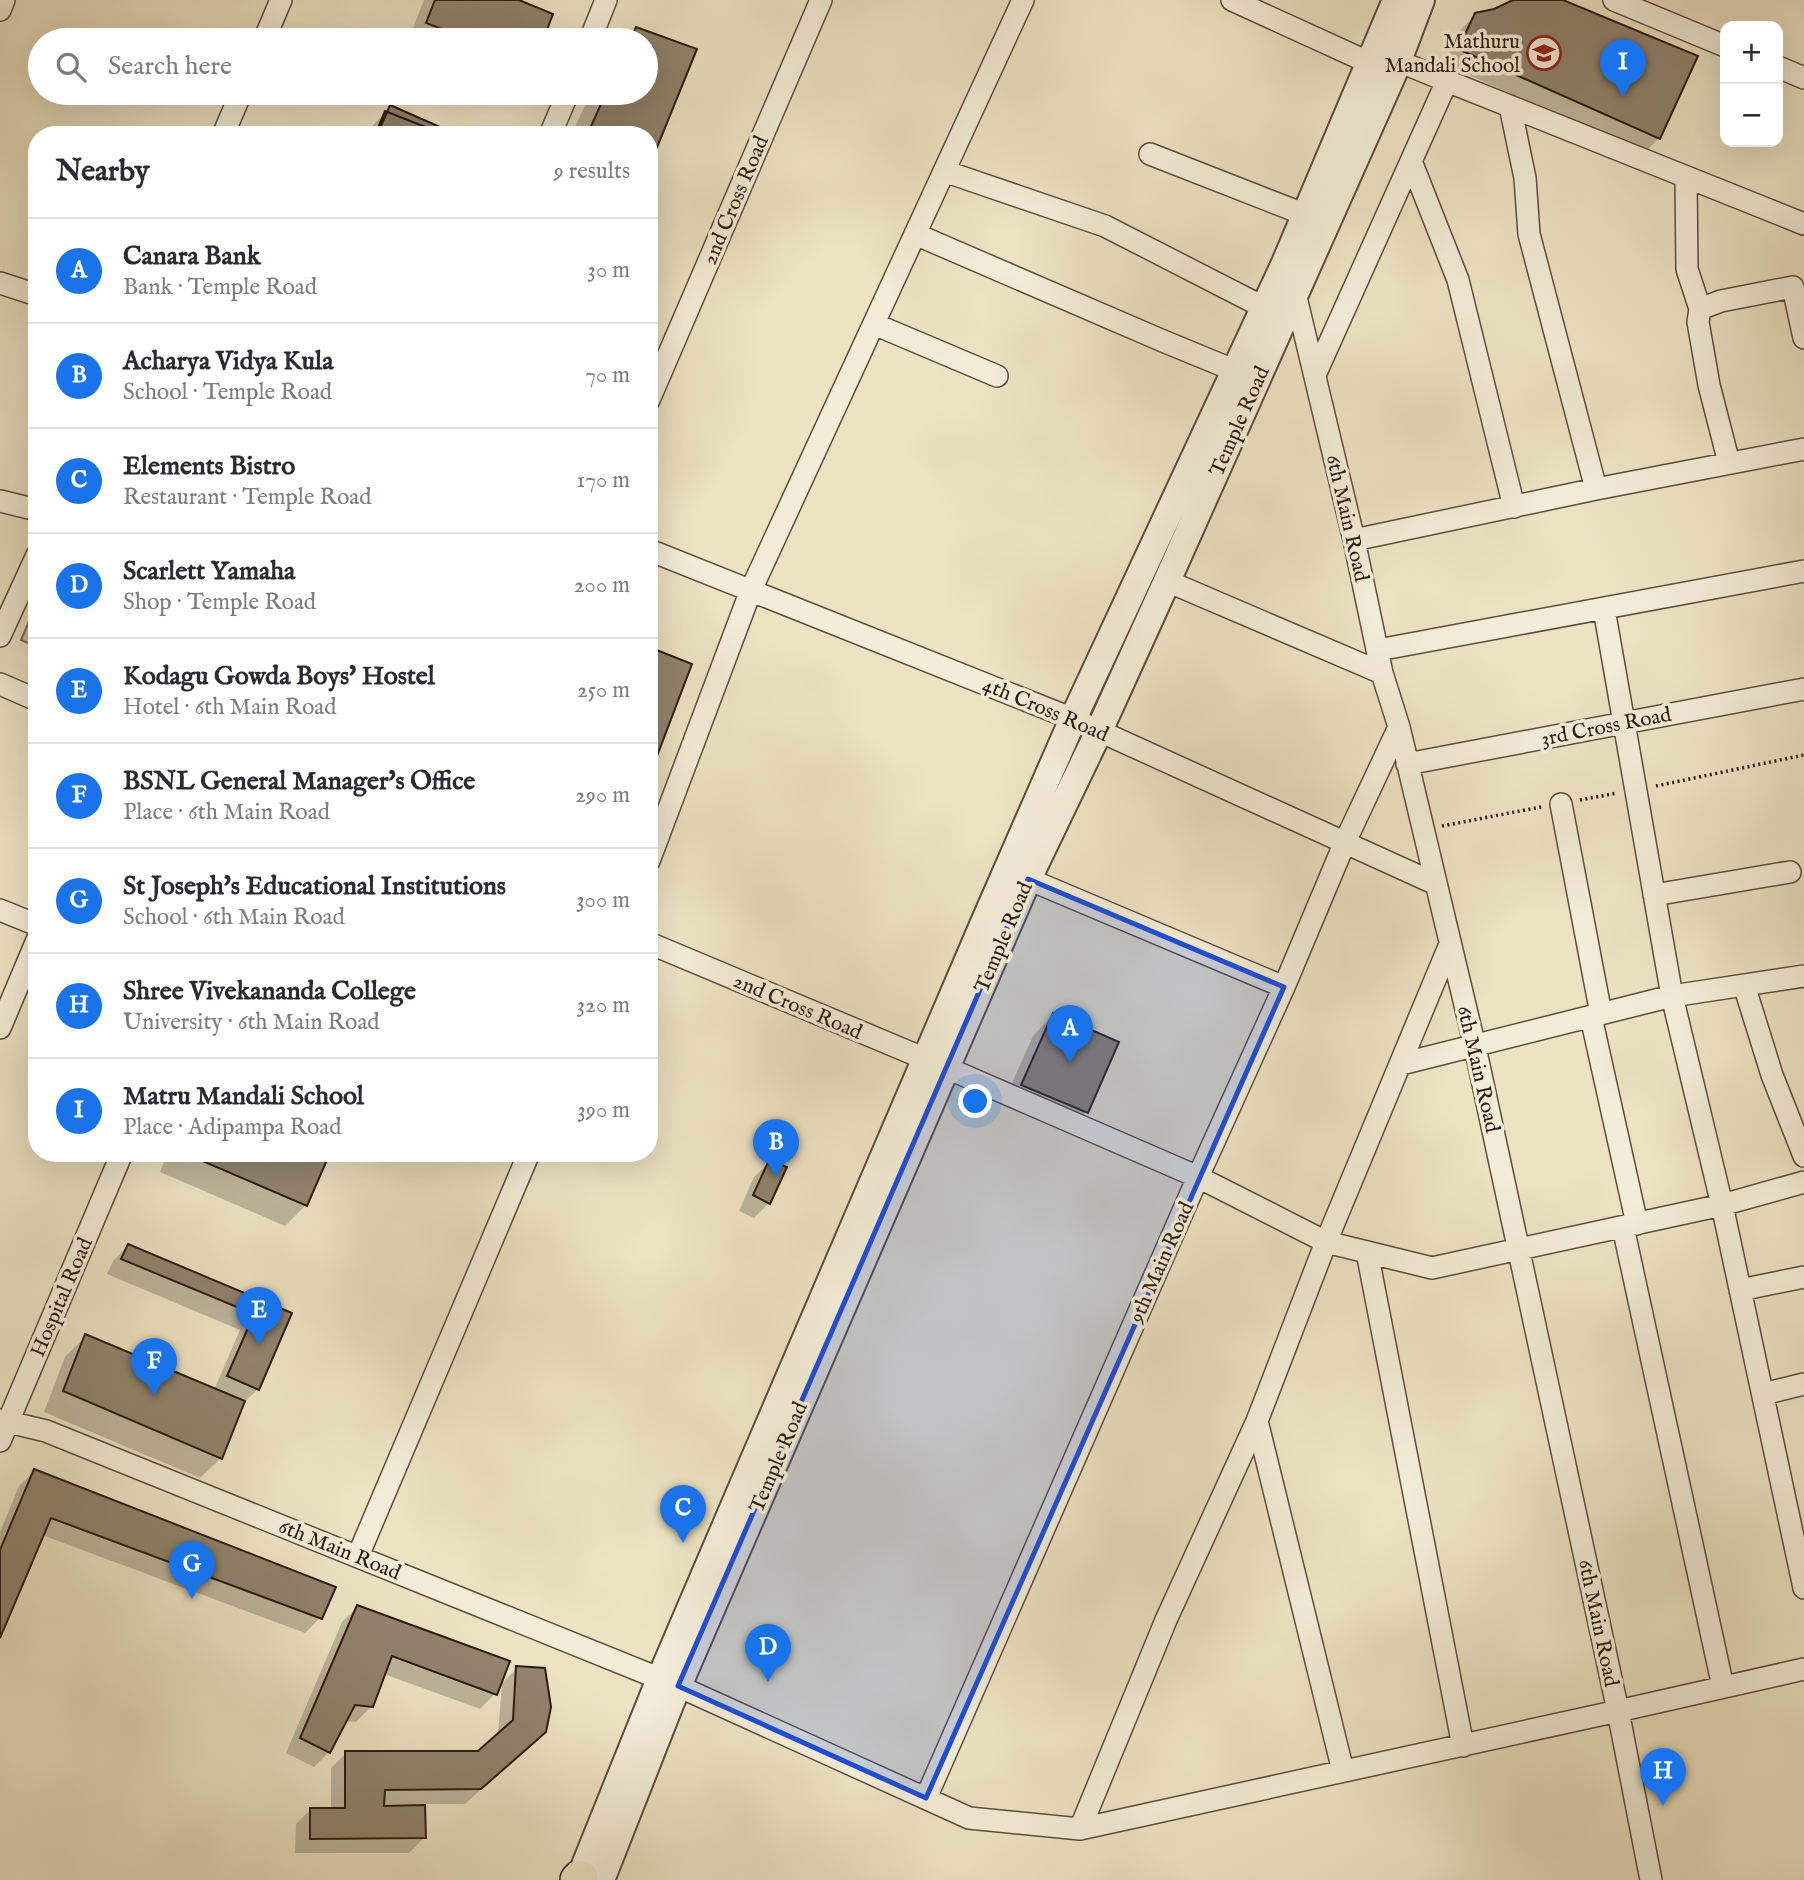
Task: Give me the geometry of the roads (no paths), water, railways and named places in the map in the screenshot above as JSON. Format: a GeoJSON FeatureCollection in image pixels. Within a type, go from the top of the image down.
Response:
{"type":"FeatureCollection","features":[{"type":"Feature","properties":{"kind":"street"},"geometry":{"type":"LineString","coordinates":[[0,10],[4,0]]}},
{"type":"Feature","properties":{"kind":"street"},"geometry":{"type":"LineString","coordinates":[[269,28],[281,0]]}},
{"type":"Feature","properties":{"kind":"street"},"geometry":{"type":"LineString","coordinates":[[595,28],[607,0]]}},
{"type":"Feature","properties":{"kind":"street","name":"2nd Cross Road"},"geometry":{"type":"LineString","coordinates":[[658,379],[821,0]]}},
{"type":"Feature","properties":{"kind":"street"},"geometry":{"type":"LineString","coordinates":[[658,837],[751,590],[1023,0]]}},
{"type":"Feature","properties":{"kind":"street"},"geometry":{"type":"LineString","coordinates":[[1232,0],[1387,66],[1447,81],[1804,224]]}},
{"type":"Feature","properties":{"kind":"street","name":"Temple Road"},"geometry":{"type":"LineString","coordinates":[[936,1063],[1099,731],[1296,293],[1387,66],[1395,0]]}},
{"type":"Feature","properties":{"kind":"street","name":"Temple Road"},"geometry":{"type":"LineString","coordinates":[[584,1879],[936,1063],[1073,719],[1306,215],[1421,0]]}},
{"type":"Feature","properties":{"kind":"street"},"geometry":{"type":"LineString","coordinates":[[1614,0],[1720,44]]}},
{"type":"Feature","properties":{"kind":"street"},"geometry":{"type":"LineString","coordinates":[[1783,69],[1804,78]]}},
{"type":"Feature","properties":{"kind":"street"},"geometry":{"type":"LineString","coordinates":[[1315,375],[1447,81]]}},
{"type":"Feature","properties":{"kind":"street"},"geometry":{"type":"LineString","coordinates":[[227,126],[236,105]]}},
{"type":"Feature","properties":{"kind":"street"},"geometry":{"type":"LineString","coordinates":[[554,126],[563,105]]}},
{"type":"Feature","properties":{"kind":"street"},"geometry":{"type":"LineString","coordinates":[[1510,106],[1525,178],[1530,234],[1596,489]]}},
{"type":"Feature","properties":{"kind":"street"},"geometry":{"type":"LineString","coordinates":[[1150,154],[1306,215]]}},
{"type":"Feature","properties":{"kind":"street"},"geometry":{"type":"LineString","coordinates":[[1411,161],[1458,280],[1514,507]]}},
{"type":"Feature","properties":{"kind":"street"},"geometry":{"type":"LineString","coordinates":[[944,171],[1105,226],[1265,307]]}},
{"type":"Feature","properties":{"kind":"street"},"geometry":{"type":"LineString","coordinates":[[1686,177],[1687,269],[1700,309],[1698,322],[1709,385],[1729,464]]}},
{"type":"Feature","properties":{"kind":"street"},"geometry":{"type":"LineString","coordinates":[[915,234],[1236,370]]}},
{"type":"Feature","properties":{"kind":"street","name":"6th Main Road"},"geometry":{"type":"LineString","coordinates":[[1286,263],[1296,293],[1354,540],[1382,673],[1399,727],[1475,1047],[1618,1711],[1651,1880]]}},
{"type":"Feature","properties":{"kind":"street"},"geometry":{"type":"LineString","coordinates":[[0,284],[28,292]]}},
{"type":"Feature","properties":{"kind":"street"},"geometry":{"type":"LineString","coordinates":[[1700,309],[1721,300],[1793,287],[1804,338]]}},
{"type":"Feature","properties":{"kind":"street"},"geometry":{"type":"LineString","coordinates":[[874,324],[997,376]]}},
{"type":"Feature","properties":{"kind":"street"},"geometry":{"type":"LineString","coordinates":[[1354,540],[1804,449]]}},
{"type":"Feature","properties":{"kind":"street"},"geometry":{"type":"LineString","coordinates":[[0,501],[28,508]]}},
{"type":"Feature","properties":{"kind":"street","name":"4th Cross Road"},"geometry":{"type":"LineString","coordinates":[[658,554],[1073,719],[1436,884]]}},
{"type":"Feature","properties":{"kind":"street"},"geometry":{"type":"LineString","coordinates":[[1378,650],[1804,571]]}},
{"type":"Feature","properties":{"kind":"street"},"geometry":{"type":"LineString","coordinates":[[0,636],[28,575]]}},
{"type":"Feature","properties":{"kind":"street"},"geometry":{"type":"LineString","coordinates":[[1167,581],[1382,673]]}},
{"type":"Feature","properties":{"kind":"street"},"geometry":{"type":"LineString","coordinates":[[1604,609],[1672,996],[1741,1290],[1804,1588]]}},
{"type":"Feature","properties":{"kind":"street"},"geometry":{"type":"LineString","coordinates":[[0,684],[28,696]]}},
{"type":"Feature","properties":{"kind":"street","name":"3rd Cross Road"},"geometry":{"type":"LineString","coordinates":[[1407,764],[1804,689]]}},
{"type":"Feature","properties":{"kind":"street","name":"9th Main Road"},"geometry":{"type":"LineString","coordinates":[[926,1798],[1284,987],[1345,842],[1399,727]]}},
{"type":"Feature","properties":{"kind":"street"},"geometry":{"type":"LineString","coordinates":[[1561,804],[1630,1225],[1723,1687]]}},
{"type":"Feature","properties":{"kind":"street"},"geometry":{"type":"LineString","coordinates":[[1654,895],[1790,872]]}},
{"type":"Feature","properties":{"kind":"street"},"geometry":{"type":"LineString","coordinates":[[1028,878],[1284,987]]}},
{"type":"Feature","properties":{"kind":"street"},"geometry":{"type":"LineString","coordinates":[[0,910],[28,921]]}},
{"type":"Feature","properties":{"kind":"street"},"geometry":{"type":"LineString","coordinates":[[1080,1829],[1166,1620],[1257,1421],[1326,1241],[1450,944]]}},
{"type":"Feature","properties":{"kind":"street","name":"2nd Cross Road"},"geometry":{"type":"LineString","coordinates":[[658,947],[936,1063],[1198,1177],[1326,1241],[1433,1268],[1722,1205],[1804,1182]]}},
{"type":"Feature","properties":{"kind":"street"},"geometry":{"type":"LineString","coordinates":[[0,1028],[28,961]]}},
{"type":"Feature","properties":{"kind":"street"},"geometry":{"type":"LineString","coordinates":[[1401,1064],[1672,996],[1804,976]]}},
{"type":"Feature","properties":{"kind":"street"},"geometry":{"type":"LineString","coordinates":[[1744,985],[1772,1075],[1804,1156]]}},
{"type":"Feature","properties":{"kind":"street","name":"Hospital Road"},"geometry":{"type":"LineString","coordinates":[[3,1427],[118,1162]]}},
{"type":"Feature","properties":{"kind":"street"},"geometry":{"type":"LineString","coordinates":[[358,1556],[525,1162]]}},
{"type":"Feature","properties":{"kind":"street"},"geometry":{"type":"LineString","coordinates":[[1367,1252],[1462,1745]]}},
{"type":"Feature","properties":{"kind":"street"},"geometry":{"type":"LineString","coordinates":[[1741,1290],[1804,1277]]}},
{"type":"Feature","properties":{"kind":"street"},"geometry":{"type":"LineString","coordinates":[[1763,1394],[1804,1384]]}},
{"type":"Feature","properties":{"kind":"street"},"geometry":{"type":"LineString","coordinates":[[1257,1421],[1343,1771]]}},
{"type":"Feature","properties":{"kind":"street","name":"6th Main Road"},"geometry":{"type":"LineString","coordinates":[[3,1427],[46,1431],[358,1556],[669,1682],[969,1818],[1080,1829],[1804,1669]]}},
{"type":"Feature","properties":{"kind":"place","name":"Mathuru Mandali School"},"geometry":{"type":"Point","coordinates":[1544,53]}},
{"type":"Feature","properties":{"kind":"place","name":"Matru Mandali School"},"geometry":{"type":"Point","coordinates":[1623,97]}},
{"type":"Feature","properties":{"kind":"place","name":"Canara Bank"},"geometry":{"type":"Point","coordinates":[1070,1063]}},
{"type":"Feature","properties":{"kind":"place","name":"Acharya Vidya Kula"},"geometry":{"type":"Point","coordinates":[776,1177]}},
{"type":"Feature","properties":{"kind":"place","name":"Kodagu Gowda Boys' Hostel"},"geometry":{"type":"Point","coordinates":[259,1345]}},
{"type":"Feature","properties":{"kind":"place","name":"BSNL General Manager's Office"},"geometry":{"type":"Point","coordinates":[154,1396]}},
{"type":"Feature","properties":{"kind":"place","name":"Elements Bistro"},"geometry":{"type":"Point","coordinates":[683,1543]}},
{"type":"Feature","properties":{"kind":"place","name":"St Joseph's Educational Institutions"},"geometry":{"type":"Point","coordinates":[192,1599]}},
{"type":"Feature","properties":{"kind":"place","name":"Scarlett Yamaha"},"geometry":{"type":"Point","coordinates":[768,1682]}},
{"type":"Feature","properties":{"kind":"place","name":"Shree Vivekananda College"},"geometry":{"type":"Point","coordinates":[1663,1806]}}]}
